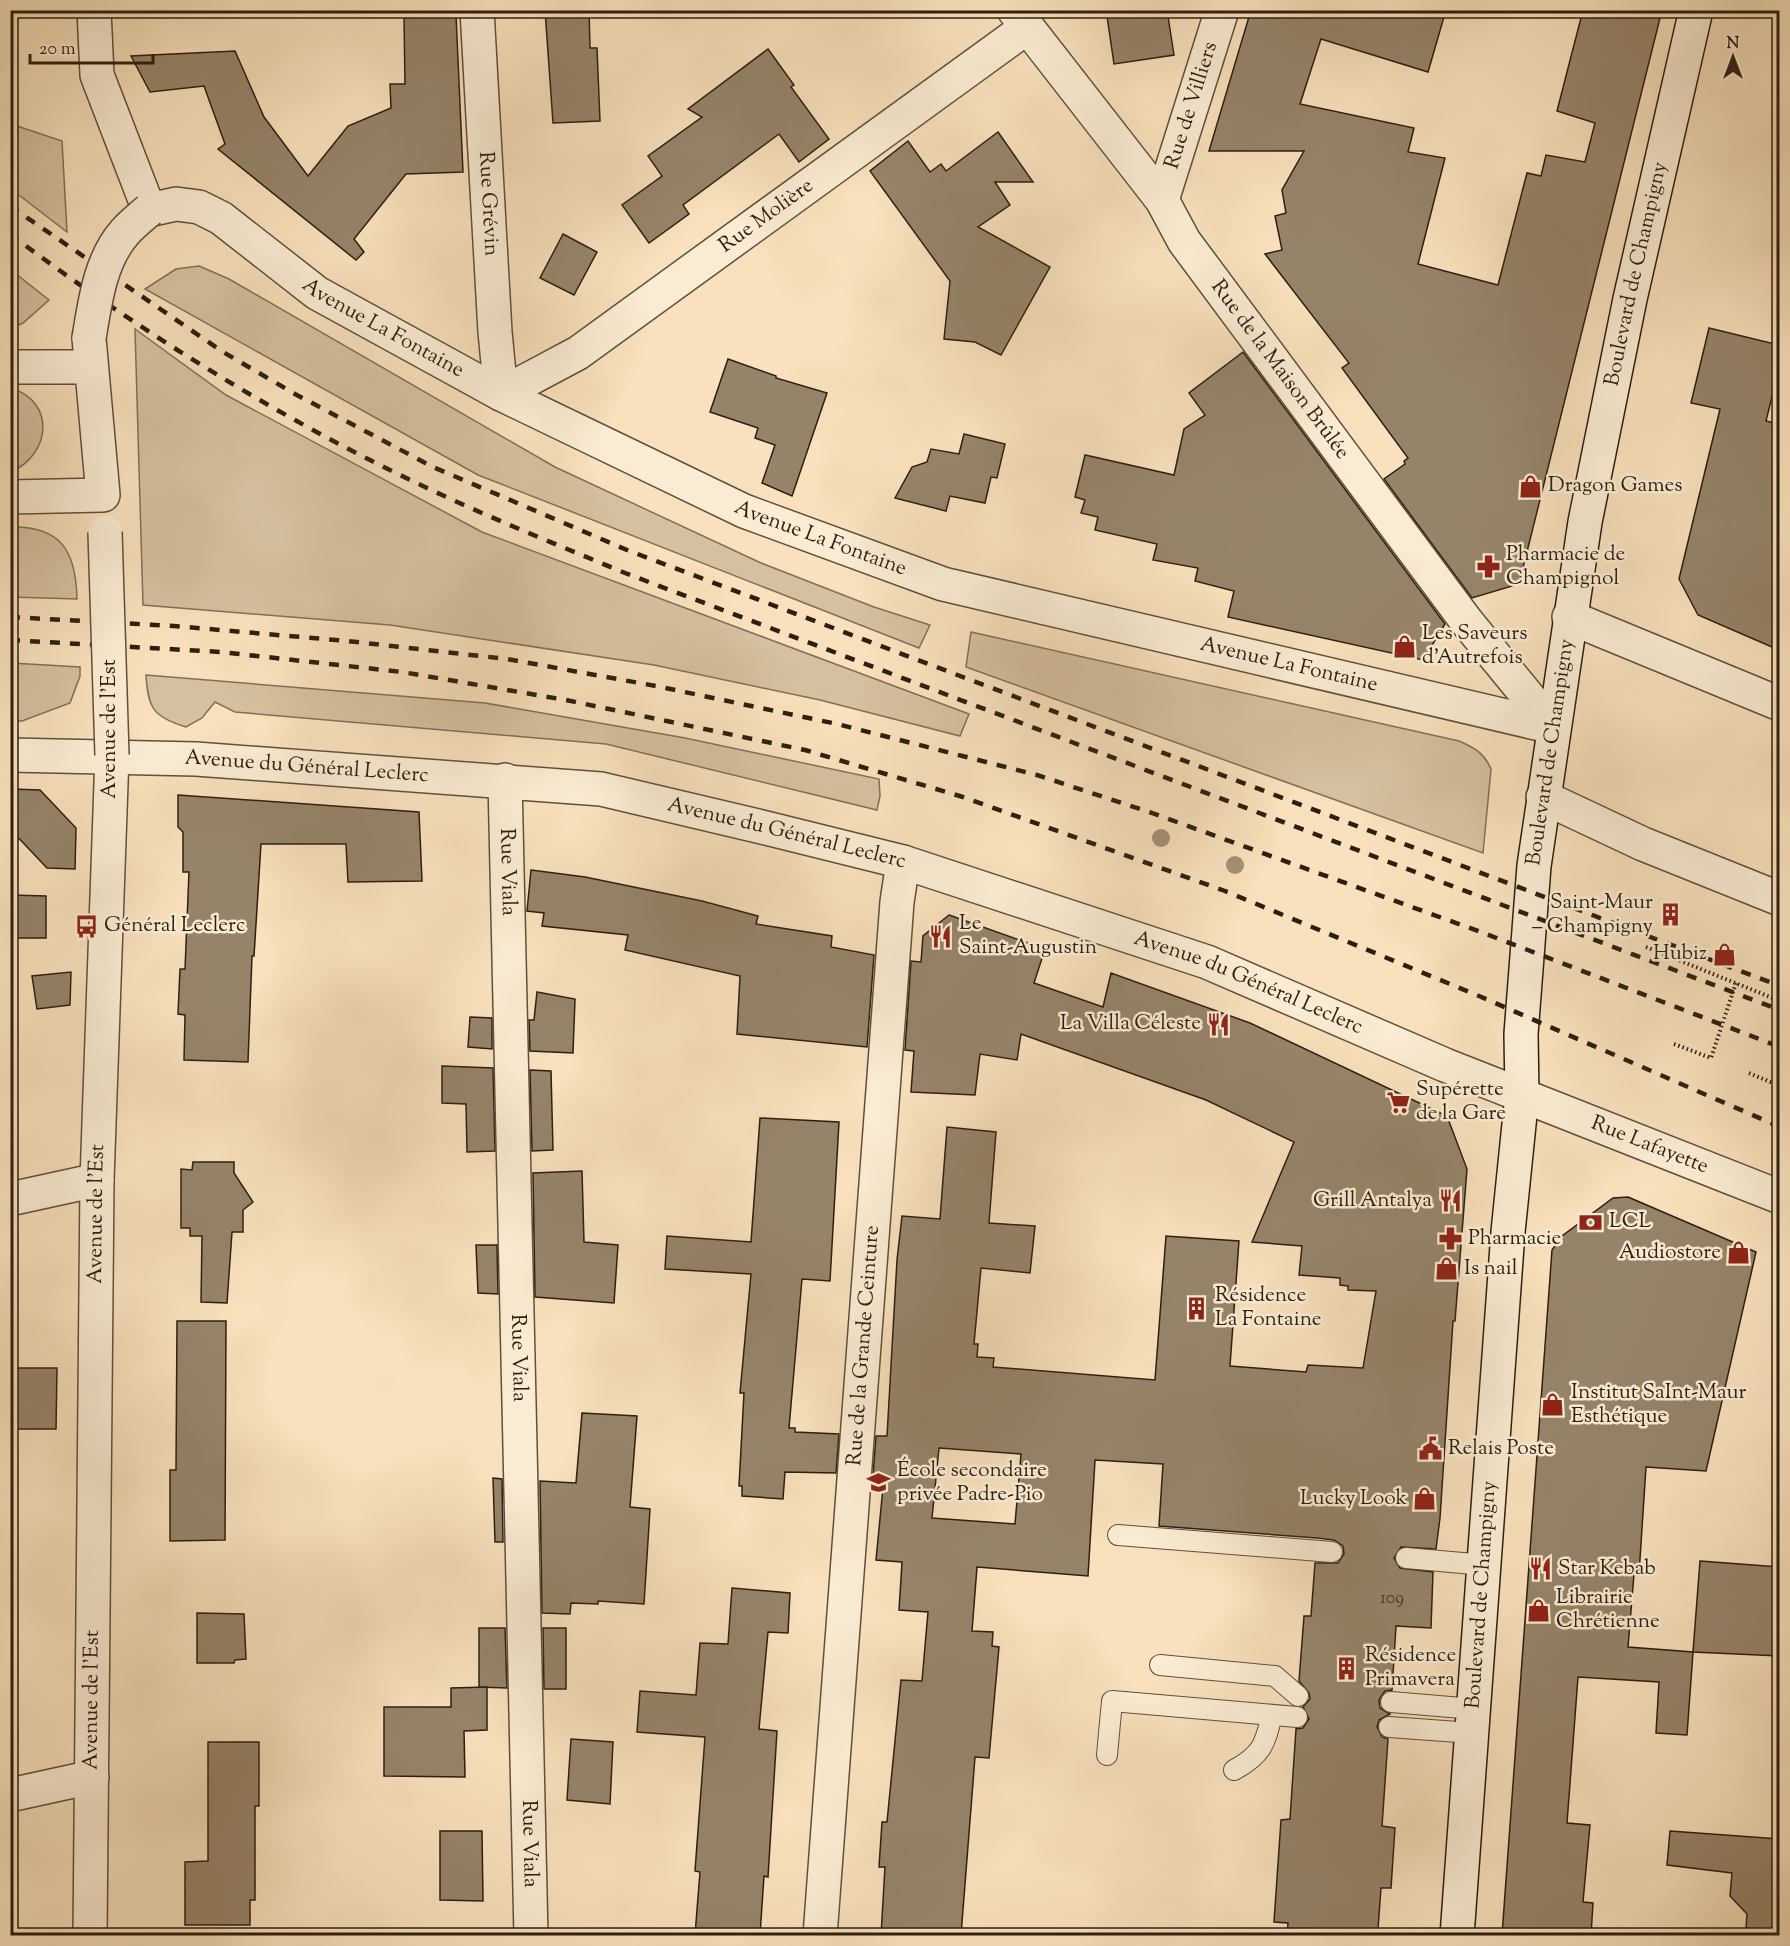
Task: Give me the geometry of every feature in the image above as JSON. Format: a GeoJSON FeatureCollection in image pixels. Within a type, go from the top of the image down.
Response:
{"type":"FeatureCollection","features":[{"type":"Feature","properties":{"kind":"street"},"geometry":{"type":"LineString","coordinates":[[94,10],[97,75],[150,210]]}},
{"type":"Feature","properties":{"kind":"street","name":"Rue Grévin"},"geometry":{"type":"LineString","coordinates":[[477,10],[494,320],[501,394]]}},
{"type":"Feature","properties":{"kind":"street","name":"Rue de Villiers"},"geometry":{"type":"LineString","coordinates":[[1162,200],[1222,10]]}},
{"type":"Feature","properties":{"kind":"street","name":"Boulevard de Champigny"},"geometry":{"type":"LineString","coordinates":[[1457,1935],[1507,1241],[1522,1095],[1521,1034],[1534,866],[1569,617],[1585,522],[1630,299],[1696,10]]}},
{"type":"Feature","properties":{"kind":"street","name":"Rue Molière"},"geometry":{"type":"LineString","coordinates":[[501,394],[578,353],[1020,19]]}},
{"type":"Feature","properties":{"kind":"street","name":"Rue de la Maison Brûlée"},"geometry":{"type":"LineString","coordinates":[[1020,19],[1162,200],[1184,241],[1453,603],[1553,727]]}},
{"type":"Feature","properties":{"kind":"street","name":"Avenue La Fontaine"},"geometry":{"type":"LineString","coordinates":[[150,210],[176,204],[200,207],[221,218],[317,293],[501,394],[744,511],[943,584],[1553,727]]}},
{"type":"Feature","properties":{"kind":"street","name":"Avenue de l'Est"},"geometry":{"type":"LineString","coordinates":[[90,1935],[97,1180],[112,755],[103,495],[90,352],[96,292],[107,263],[124,233],[150,210]]}},
{"type":"Feature","properties":{"kind":"street"},"geometry":{"type":"LineString","coordinates":[[10,367],[90,352]]}},
{"type":"Feature","properties":{"kind":"street"},"geometry":{"type":"LineString","coordinates":[[10,498],[103,495]]}},
{"type":"Feature","properties":{"kind":"street"},"geometry":{"type":"LineString","coordinates":[[1569,617],[1779,704]]}},
{"type":"Feature","properties":{"kind":"street","name":"Avenue du Général Leclerc"},"geometry":{"type":"LineString","coordinates":[[10,755],[112,755],[505,780],[601,789],[903,862],[1207,962],[1445,1065],[1522,1095]]}},
{"type":"Feature","properties":{"kind":"street","name":"Rue Viala"},"geometry":{"type":"LineString","coordinates":[[505,780],[531,1935]]}},
{"type":"Feature","properties":{"kind":"street"},"geometry":{"type":"LineString","coordinates":[[1543,797],[1643,844],[1779,899]]}},
{"type":"Feature","properties":{"kind":"street","name":"Rue de la Grande Ceinture"},"geometry":{"type":"LineString","coordinates":[[820,1935],[897,902],[903,862]]}},
{"type":"Feature","properties":{"kind":"street","name":"Rue Lafayette"},"geometry":{"type":"LineString","coordinates":[[1522,1095],[1779,1197]]}},
{"type":"Feature","properties":{"kind":"street"},"geometry":{"type":"LineString","coordinates":[[10,1199],[97,1180]]}},
{"type":"Feature","properties":{"kind":"street"},"geometry":{"type":"LineString","coordinates":[[10,1795],[92,1777]]}},
{"type":"Feature","properties":{"kind":"lane"},"geometry":{"type":"LineString","coordinates":[[1118,1535],[1332,1552]]}},
{"type":"Feature","properties":{"kind":"lane"},"geometry":{"type":"LineString","coordinates":[[1406,1558],[1485,1565]]}},
{"type":"Feature","properties":{"kind":"lane"},"geometry":{"type":"LineString","coordinates":[[1160,1665],[1275,1676],[1298,1696]]}},
{"type":"Feature","properties":{"kind":"lane"},"geometry":{"type":"LineString","coordinates":[[1107,1755],[1112,1701],[1297,1717]]}},
{"type":"Feature","properties":{"kind":"lane"},"geometry":{"type":"LineString","coordinates":[[1391,1702],[1473,1721]]}},
{"type":"Feature","properties":{"kind":"lane"},"geometry":{"type":"LineString","coordinates":[[1234,1770],[1250,1761],[1265,1745],[1272,1715]]}},
{"type":"Feature","properties":{"kind":"lane"},"geometry":{"type":"LineString","coordinates":[[1389,1727],[1473,1721]]}},
{"type":"Feature","properties":{"kind":"path"},"geometry":{"type":"LineString","coordinates":[[1646,947],[1779,1001]]}},
{"type":"Feature","properties":{"kind":"path"},"geometry":{"type":"LineString","coordinates":[[1674,1044],[1711,1058],[1736,983]]}},
{"type":"Feature","properties":{"kind":"path"},"geometry":{"type":"LineString","coordinates":[[1749,1073],[1779,1086]]}},
{"type":"Feature","properties":{"kind":"shaded area"},"geometry":{"type":"Polygon","coordinates":[[[11,124],[62,141],[67,232],[11,189],[11,124]]]}},
{"type":"Feature","properties":{"kind":"shaded area"},"geometry":{"type":"Polygon","coordinates":[[[199,266],[229,279],[555,467],[761,563],[874,607],[930,625],[919,648],[478,475],[145,289],[176,269],[199,266]]]}},
{"type":"Feature","properties":{"kind":"shaded area"},"geometry":{"type":"Polygon","coordinates":[[[11,270],[49,300],[23,323],[11,328],[11,270]]]}},
{"type":"Feature","properties":{"kind":"shaded area"},"geometry":{"type":"Polygon","coordinates":[[[135,329],[226,395],[482,532],[969,714],[960,736],[820,700],[654,665],[390,625],[143,605],[135,329]]]}},
{"type":"Feature","properties":{"kind":"shaded area"},"geometry":{"type":"Polygon","coordinates":[[[11,388],[26,395],[36,404],[43,428],[34,453],[24,464],[11,472],[11,388]]]}},
{"type":"Feature","properties":{"kind":"shaded area"},"geometry":{"type":"Polygon","coordinates":[[[11,527],[42,531],[54,537],[62,545],[73,567],[77,599],[11,597],[11,527]]]}},
{"type":"Feature","properties":{"kind":"shaded area"},"geometry":{"type":"Polygon","coordinates":[[[971,632],[1459,741],[1478,752],[1491,769],[1483,853],[966,667],[971,632]]]}},
{"type":"Feature","properties":{"kind":"shaded area"},"geometry":{"type":"Polygon","coordinates":[[[11,663],[80,667],[80,676],[70,703],[22,721],[11,721],[11,663]]]}},
{"type":"Feature","properties":{"kind":"shaded area"},"geometry":{"type":"Polygon","coordinates":[[[146,675],[485,703],[685,738],[879,779],[880,796],[877,810],[606,744],[235,712],[215,702],[202,718],[186,727],[166,719],[154,710],[148,696],[146,675]]]}},
{"type":"Feature","properties":{"kind":"building"},"geometry":{"type":"Polygon","coordinates":[[[545,10],[589,10],[590,48],[597,48],[600,121],[553,123],[545,10]]]}},
{"type":"Feature","properties":{"kind":"building"},"geometry":{"type":"Polygon","coordinates":[[[1139,10],[1167,10],[1174,55],[1114,64],[1107,16],[1139,10]]]}},
{"type":"Feature","properties":{"kind":"building"},"geometry":{"type":"Polygon","coordinates":[[[1251,10],[1446,10],[1428,72],[1321,39],[1300,104],[1414,128],[1408,152],[1445,158],[1418,264],[1498,285],[1527,173],[1541,176],[1546,155],[1585,162],[1595,123],[1557,111],[1583,10],[1662,10],[1519,584],[1472,598],[1384,479],[1405,464],[1404,461],[1408,458],[1342,368],[1349,363],[1265,254],[1282,250],[1275,216],[1286,213],[1282,190],[1304,151],[1209,151],[1251,10]]]}},
{"type":"Feature","properties":{"kind":"building"},"geometry":{"type":"Polygon","coordinates":[[[456,15],[463,172],[406,174],[354,239],[364,252],[356,260],[218,149],[225,144],[204,86],[150,92],[131,56],[235,51],[264,117],[308,176],[348,126],[391,108],[390,84],[405,84],[404,18],[456,15]]]}},
{"type":"Feature","properties":{"kind":"building"},"geometry":{"type":"Polygon","coordinates":[[[768,49],[794,85],[791,87],[829,139],[799,162],[779,134],[683,205],[689,214],[649,243],[622,205],[662,176],[648,156],[702,117],[688,109],[768,49]]]}},
{"type":"Feature","properties":{"kind":"building"},"geometry":{"type":"Polygon","coordinates":[[[998,132],[1033,182],[995,182],[1010,205],[978,227],[1050,267],[1001,355],[975,342],[944,339],[950,281],[870,171],[908,141],[930,172],[941,164],[946,171],[998,132]]]}},
{"type":"Feature","properties":{"kind":"building"},"geometry":{"type":"Polygon","coordinates":[[[563,234],[597,252],[574,295],[540,278],[563,234]]]}},
{"type":"Feature","properties":{"kind":"building"},"geometry":{"type":"Polygon","coordinates":[[[1709,328],[1779,345],[1779,368],[1766,421],[1779,424],[1779,650],[1698,615],[1679,579],[1720,409],[1691,403],[1709,328]]]}},
{"type":"Feature","properties":{"kind":"building"},"geometry":{"type":"Polygon","coordinates":[[[1243,352],[1445,624],[1423,660],[1228,617],[1234,591],[1195,581],[1198,568],[1153,560],[1157,544],[1095,530],[1098,517],[1081,513],[1085,500],[1075,497],[1085,455],[1174,475],[1184,429],[1205,415],[1189,393],[1243,352]]]}},
{"type":"Feature","properties":{"kind":"building"},"geometry":{"type":"Polygon","coordinates":[[[728,359],[776,376],[776,378],[827,393],[792,496],[762,483],[775,445],[755,438],[758,428],[710,412],[728,359]]]}},
{"type":"Feature","properties":{"kind":"building"},"geometry":{"type":"Polygon","coordinates":[[[964,434],[1005,444],[997,478],[991,477],[985,503],[950,496],[946,511],[895,498],[912,467],[927,462],[931,449],[959,454],[964,434]]]}},
{"type":"Feature","properties":{"kind":"building"},"geometry":{"type":"Polygon","coordinates":[[[10,789],[40,790],[76,828],[75,869],[47,868],[10,829],[10,789]]]}},
{"type":"Feature","properties":{"kind":"building"},"geometry":{"type":"Polygon","coordinates":[[[178,795],[419,812],[422,881],[348,882],[346,844],[261,844],[254,956],[252,956],[248,1062],[184,1060],[185,1015],[178,1014],[180,969],[185,969],[189,872],[183,872],[183,832],[178,827],[178,795]]]}},
{"type":"Feature","properties":{"kind":"building"},"geometry":{"type":"Polygon","coordinates":[[[531,870],[585,877],[702,901],[758,916],[756,924],[832,936],[831,947],[874,955],[867,1047],[737,1034],[740,976],[625,950],[628,935],[542,926],[544,913],[527,911],[531,870]]]}},
{"type":"Feature","properties":{"kind":"building"},"geometry":{"type":"Polygon","coordinates":[[[10,895],[46,896],[46,938],[10,938],[10,895]]]}},
{"type":"Feature","properties":{"kind":"building"},"geometry":{"type":"Polygon","coordinates":[[[949,915],[1045,949],[1034,983],[1103,1007],[1111,973],[1250,1023],[1447,1116],[1467,1169],[1455,1321],[1453,1321],[1440,1518],[1436,1549],[1401,1547],[1394,1558],[1400,1568],[1433,1572],[1431,1628],[1396,1626],[1392,1690],[1385,1691],[1379,1700],[1380,1708],[1390,1714],[1379,1720],[1377,1727],[1382,1737],[1388,1739],[1382,1826],[1395,1828],[1391,1888],[1381,1888],[1378,1929],[1374,1929],[1373,1935],[1287,1935],[1288,1923],[1274,1922],[1281,1820],[1290,1819],[1296,1729],[1303,1728],[1309,1719],[1303,1707],[1310,1699],[1309,1693],[1299,1681],[1304,1616],[1311,1616],[1315,1563],[1338,1563],[1344,1554],[1343,1546],[1334,1540],[1317,1538],[1159,1526],[1163,1464],[1095,1460],[1088,1576],[977,1567],[972,1631],[993,1632],[992,1646],[999,1647],[989,1758],[975,1757],[961,1935],[881,1935],[885,1867],[879,1867],[882,1822],[887,1822],[901,1680],[922,1681],[928,1612],[899,1610],[902,1562],[876,1560],[884,1477],[873,1476],[876,1436],[887,1436],[897,1260],[902,1216],[940,1219],[947,1127],[996,1132],[989,1223],[1035,1226],[1030,1273],[981,1268],[974,1344],[978,1344],[977,1357],[994,1358],[993,1367],[1155,1380],[1166,1236],[1239,1241],[1230,1366],[1306,1372],[1308,1365],[1363,1368],[1376,1291],[1348,1290],[1348,1286],[1340,1285],[1340,1278],[1299,1275],[1302,1246],[1252,1242],[1294,1142],[1206,1100],[1021,1034],[1017,1060],[980,1054],[975,1095],[911,1092],[914,1051],[905,1050],[911,961],[921,962],[923,936],[949,915]],[[939,1448],[932,1518],[1015,1524],[1021,1454],[939,1448]]]}},
{"type":"Feature","properties":{"kind":"building"},"geometry":{"type":"Polygon","coordinates":[[[71,972],[70,1005],[37,1009],[32,976],[71,972]]]}},
{"type":"Feature","properties":{"kind":"building"},"geometry":{"type":"Polygon","coordinates":[[[537,992],[575,999],[573,1053],[530,1051],[529,1020],[534,1020],[537,992]]]}},
{"type":"Feature","properties":{"kind":"building"},"geometry":{"type":"Polygon","coordinates":[[[470,1017],[492,1018],[492,1049],[468,1047],[470,1017]]]}},
{"type":"Feature","properties":{"kind":"building"},"geometry":{"type":"Polygon","coordinates":[[[442,1066],[493,1068],[495,1151],[467,1152],[466,1104],[442,1103],[442,1066]]]}},
{"type":"Feature","properties":{"kind":"building"},"geometry":{"type":"Polygon","coordinates":[[[530,1070],[551,1071],[553,1150],[532,1151],[530,1070]]]}},
{"type":"Feature","properties":{"kind":"building"},"geometry":{"type":"Polygon","coordinates":[[[760,1118],[839,1122],[830,1281],[802,1279],[789,1428],[795,1428],[795,1432],[839,1434],[836,1473],[785,1472],[783,1499],[742,1496],[742,1486],[739,1486],[744,1393],[740,1393],[751,1274],[665,1269],[667,1236],[751,1242],[760,1118]]]}},
{"type":"Feature","properties":{"kind":"building"},"geometry":{"type":"Polygon","coordinates":[[[193,1162],[234,1162],[234,1173],[253,1202],[243,1210],[243,1232],[232,1232],[227,1303],[201,1302],[202,1236],[190,1236],[190,1228],[181,1228],[181,1169],[192,1170],[193,1162]]]}},
{"type":"Feature","properties":{"kind":"building"},"geometry":{"type":"Polygon","coordinates":[[[582,1171],[584,1242],[618,1245],[614,1303],[535,1297],[533,1173],[582,1171]]]}},
{"type":"Feature","properties":{"kind":"building"},"geometry":{"type":"Polygon","coordinates":[[[1628,1197],[1756,1252],[1706,1471],[1646,1467],[1639,1574],[1634,1574],[1628,1647],[1693,1652],[1687,1735],[1656,1733],[1659,1682],[1578,1677],[1567,1823],[1590,1825],[1583,1902],[1593,1903],[1591,1935],[1502,1935],[1552,1250],[1562,1236],[1613,1198],[1628,1197]]]}},
{"type":"Feature","properties":{"kind":"building"},"geometry":{"type":"Polygon","coordinates":[[[476,1245],[497,1245],[498,1294],[478,1293],[476,1245]]]}},
{"type":"Feature","properties":{"kind":"building"},"geometry":{"type":"Polygon","coordinates":[[[177,1321],[226,1321],[225,1540],[170,1541],[170,1470],[176,1470],[177,1321]]]}},
{"type":"Feature","properties":{"kind":"building"},"geometry":{"type":"Polygon","coordinates":[[[10,1368],[57,1368],[56,1429],[10,1429],[10,1368]]]}},
{"type":"Feature","properties":{"kind":"building"},"geometry":{"type":"Polygon","coordinates":[[[582,1413],[637,1416],[630,1507],[650,1509],[644,1604],[598,1601],[598,1604],[571,1603],[570,1614],[542,1613],[540,1481],[576,1483],[582,1413]]]}},
{"type":"Feature","properties":{"kind":"building"},"geometry":{"type":"Polygon","coordinates":[[[493,1478],[502,1479],[503,1542],[495,1542],[493,1478]]]}},
{"type":"Feature","properties":{"kind":"building"},"geometry":{"type":"Polygon","coordinates":[[[1700,1561],[1779,1567],[1779,1656],[1693,1652],[1700,1561]]]}},
{"type":"Feature","properties":{"kind":"building"},"geometry":{"type":"Polygon","coordinates":[[[732,1588],[790,1593],[788,1633],[768,1632],[759,1729],[777,1731],[768,1877],[764,1876],[760,1935],[695,1935],[700,1872],[695,1871],[705,1737],[637,1732],[640,1691],[696,1695],[700,1643],[728,1644],[732,1588]]]}},
{"type":"Feature","properties":{"kind":"building"},"geometry":{"type":"Polygon","coordinates":[[[197,1613],[244,1614],[246,1659],[235,1660],[234,1663],[197,1663],[197,1613]]]}},
{"type":"Feature","properties":{"kind":"building"},"geometry":{"type":"Polygon","coordinates":[[[479,1628],[505,1628],[507,1688],[479,1687],[479,1628]]]}},
{"type":"Feature","properties":{"kind":"building"},"geometry":{"type":"Polygon","coordinates":[[[543,1628],[566,1628],[566,1689],[544,1689],[543,1628]]]}},
{"type":"Feature","properties":{"kind":"building"},"geometry":{"type":"Polygon","coordinates":[[[487,1687],[487,1730],[464,1731],[465,1777],[384,1776],[384,1707],[451,1707],[451,1688],[487,1687]]]}},
{"type":"Feature","properties":{"kind":"building"},"geometry":{"type":"Polygon","coordinates":[[[571,1739],[613,1742],[610,1804],[567,1800],[571,1739]]]}},
{"type":"Feature","properties":{"kind":"building"},"geometry":{"type":"Polygon","coordinates":[[[208,1742],[259,1742],[259,1806],[255,1806],[255,1900],[250,1900],[250,1925],[185,1925],[185,1862],[208,1861],[208,1742]]]}},
{"type":"Feature","properties":{"kind":"building"},"geometry":{"type":"Polygon","coordinates":[[[440,1831],[482,1831],[483,1901],[440,1900],[440,1831]]]}},
{"type":"Feature","properties":{"kind":"building"},"geometry":{"type":"Polygon","coordinates":[[[1670,1831],[1779,1839],[1779,1930],[1746,1928],[1747,1914],[1730,1896],[1732,1873],[1667,1865],[1670,1831]]]}},
{"type":"Feature","properties":{"kind":"railway"},"geometry":{"type":"LineString","coordinates":[[10,206],[223,352],[295,394],[433,467],[627,550],[1780,986]]}},
{"type":"Feature","properties":{"kind":"railway"},"geometry":{"type":"LineString","coordinates":[[10,234],[109,305],[211,371],[317,432],[474,510],[625,573],[1780,1010]]}},
{"type":"Feature","properties":{"kind":"railway"},"geometry":{"type":"LineString","coordinates":[[10,617],[174,626],[347,641],[507,659],[656,686],[837,724],[1037,775],[1152,813],[1481,932],[1780,1047]]}},
{"type":"Feature","properties":{"kind":"railway"},"geometry":{"type":"LineString","coordinates":[[10,640],[221,652],[402,672],[566,700],[805,750],[963,797],[1225,891],[1479,996],[1780,1127]]}},
{"type":"Feature","properties":{"kind":"place","name":"Dragon Games"},"geometry":{"type":"Point","coordinates":[1530,486]}},
{"type":"Feature","properties":{"kind":"place","name":"Pharmacie de Champignol"},"geometry":{"type":"Point","coordinates":[1488,567]}},
{"type":"Feature","properties":{"kind":"place","name":"Les Saveurs d'Autrefois"},"geometry":{"type":"Point","coordinates":[1404,646]}},
{"type":"Feature","properties":{"kind":"place","name":"Saint-Maur – Champigny"},"geometry":{"type":"Point","coordinates":[1671,915]}},
{"type":"Feature","properties":{"kind":"place","name":"Général Leclerc"},"geometry":{"type":"Point","coordinates":[86,926]}},
{"type":"Feature","properties":{"kind":"place","name":"Le Saint-Augustin"},"geometry":{"type":"Point","coordinates":[941,936]}},
{"type":"Feature","properties":{"kind":"place","name":"Hubiz"},"geometry":{"type":"Point","coordinates":[1725,954]}},
{"type":"Feature","properties":{"kind":"place","name":"La Villa Céleste"},"geometry":{"type":"Point","coordinates":[1219,1024]}},
{"type":"Feature","properties":{"kind":"place","name":"Supérette de la Gare"},"geometry":{"type":"Point","coordinates":[1398,1102]}},
{"type":"Feature","properties":{"kind":"place","name":"Grill Antalya"},"geometry":{"type":"Point","coordinates":[1450,1201]}},
{"type":"Feature","properties":{"kind":"place","name":"LCL"},"geometry":{"type":"Point","coordinates":[1591,1222]}},
{"type":"Feature","properties":{"kind":"place","name":"Pharmacie"},"geometry":{"type":"Point","coordinates":[1450,1239]}},
{"type":"Feature","properties":{"kind":"place","name":"Audiostore"},"geometry":{"type":"Point","coordinates":[1739,1253]}},
{"type":"Feature","properties":{"kind":"place","name":"Is nail"},"geometry":{"type":"Point","coordinates":[1446,1269]}},
{"type":"Feature","properties":{"kind":"place","name":"Résidence La Fontaine"},"geometry":{"type":"Point","coordinates":[1197,1308]}},
{"type":"Feature","properties":{"kind":"place","name":"Institut SaInt-Maur Esthétique"},"geometry":{"type":"Point","coordinates":[1553,1405]}},
{"type":"Feature","properties":{"kind":"place","name":"Relais Poste"},"geometry":{"type":"Point","coordinates":[1430,1449]}},
{"type":"Feature","properties":{"kind":"place","name":"École secondaire privée Padre-Pio"},"geometry":{"type":"Point","coordinates":[879,1483]}},
{"type":"Feature","properties":{"kind":"place","name":"Lucky Look"},"geometry":{"type":"Point","coordinates":[1425,1499]}},
{"type":"Feature","properties":{"kind":"place","name":"Star Kebab"},"geometry":{"type":"Point","coordinates":[1540,1569]}},
{"type":"Feature","properties":{"kind":"place","name":"Librairie Chrétienne"},"geometry":{"type":"Point","coordinates":[1538,1610]}},
{"type":"Feature","properties":{"kind":"place","name":"Résidence Primavera"},"geometry":{"type":"Point","coordinates":[1347,1668]}}]}
